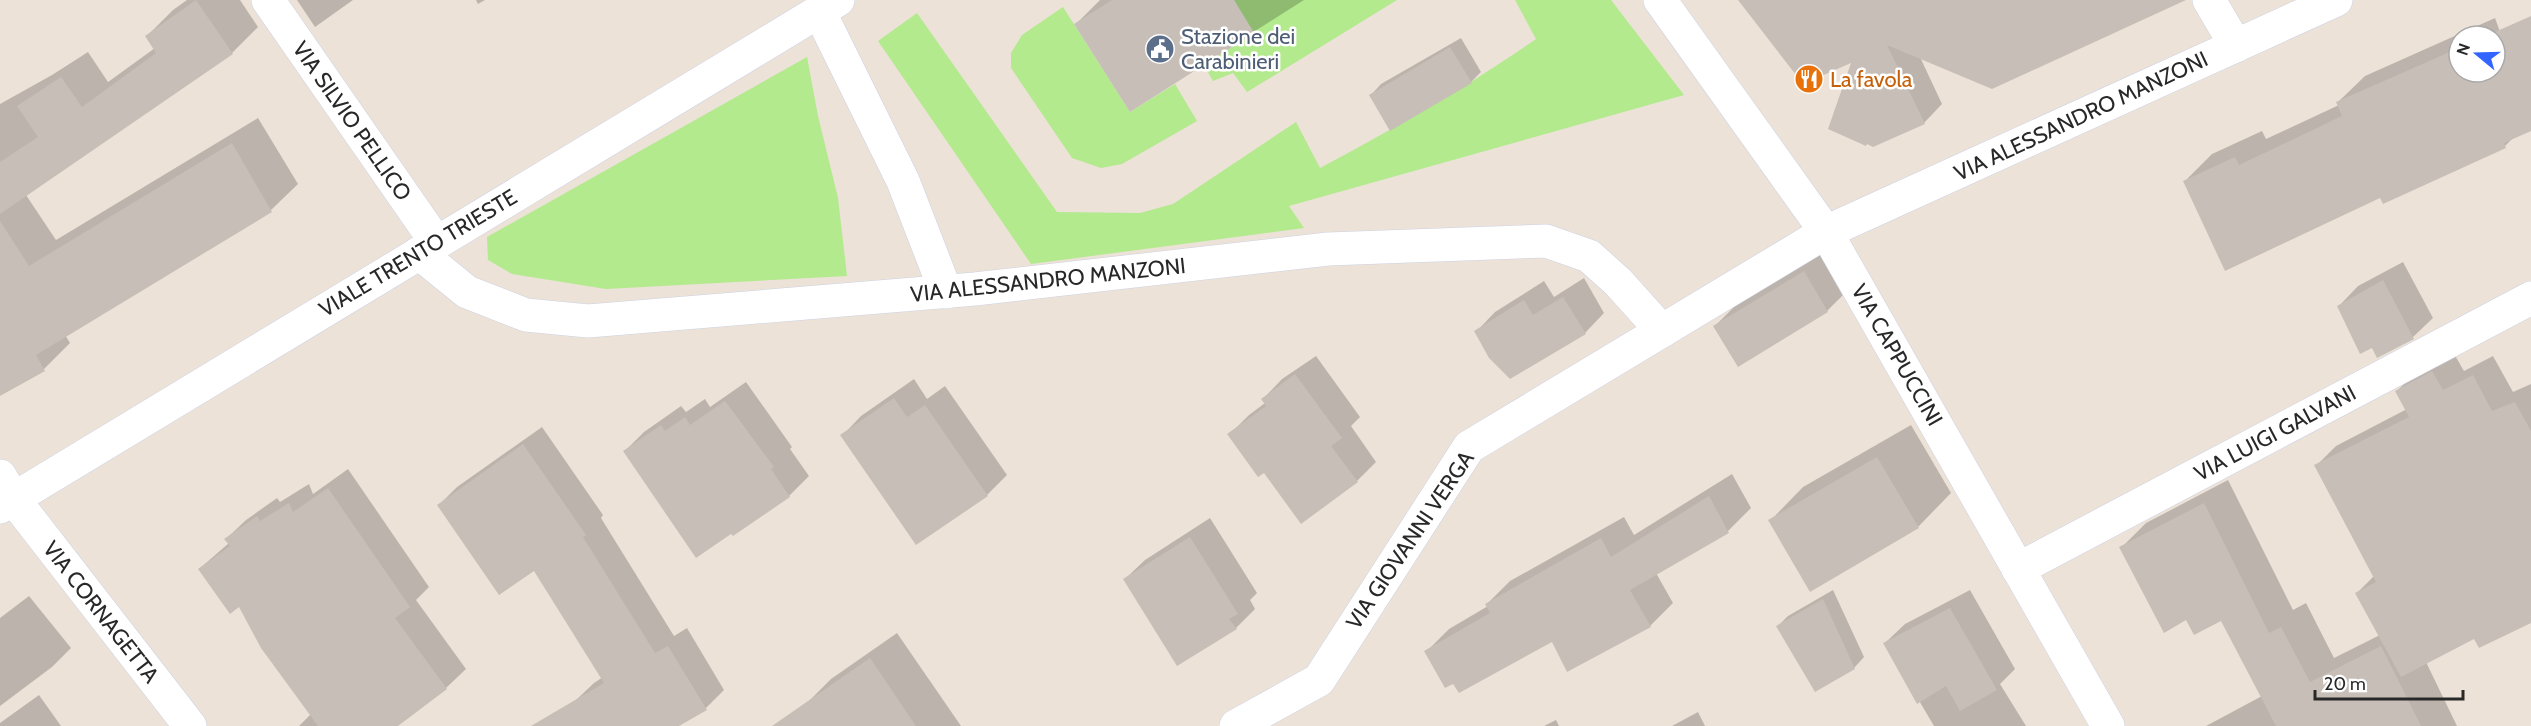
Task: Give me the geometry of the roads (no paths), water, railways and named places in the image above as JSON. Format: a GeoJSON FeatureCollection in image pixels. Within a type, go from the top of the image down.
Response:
{"type":"FeatureCollection","features":[{"type":"Feature","properties":{"kind":"street","name":"VIA SILVIO PELLICO"},"geometry":{"type":"LineString","coordinates":[[268,0],[427,247]]}},
{"type":"Feature","properties":{"kind":"street","name":"VIA CAPPUCCINI"},"geometry":{"type":"LineString","coordinates":[[1660,0],[1826,232],[2108,726]]}},
{"type":"Feature","properties":{"kind":"street"},"geometry":{"type":"LineString","coordinates":[[2209,0],[2236,46]]}},
{"type":"Feature","properties":{"kind":"street","name":"VIA ALESSANDRO MANZONI"},"geometry":{"type":"LineString","coordinates":[[427,247],[467,292],[526,315],[588,321],[946,292],[1328,249],[1546,241],[1589,256],[1618,282],[1662,331],[1826,232],[2336,0]]}},
{"type":"Feature","properties":{"kind":"street","name":"VIALE TRENTO TRIESTE"},"geometry":{"type":"LineString","coordinates":[[4,493],[427,247],[831,3]]}},
{"type":"Feature","properties":{"kind":"street"},"geometry":{"type":"LineString","coordinates":[[831,3],[946,292]]}},
{"type":"Feature","properties":{"kind":"street","name":"VIA LUIGI GALVANI"},"geometry":{"type":"LineString","coordinates":[[2018,569],[2531,298]]}},
{"type":"Feature","properties":{"kind":"street","name":"VIA GIOVANNI VERGA"},"geometry":{"type":"LineString","coordinates":[[1236,726],[1319,680],[1469,447],[1662,331]]}},
{"type":"Feature","properties":{"kind":"street","name":"VIA CORNAGETTA"},"geometry":{"type":"LineString","coordinates":[[4,493],[190,726]]}},
{"type":"Feature","properties":{"kind":"place","name":"Stazione dei Carabinieri"},"geometry":{"type":"Point","coordinates":[1160,49]}},
{"type":"Feature","properties":{"kind":"place","name":"La favola"},"geometry":{"type":"Point","coordinates":[1809,79]}}]}
